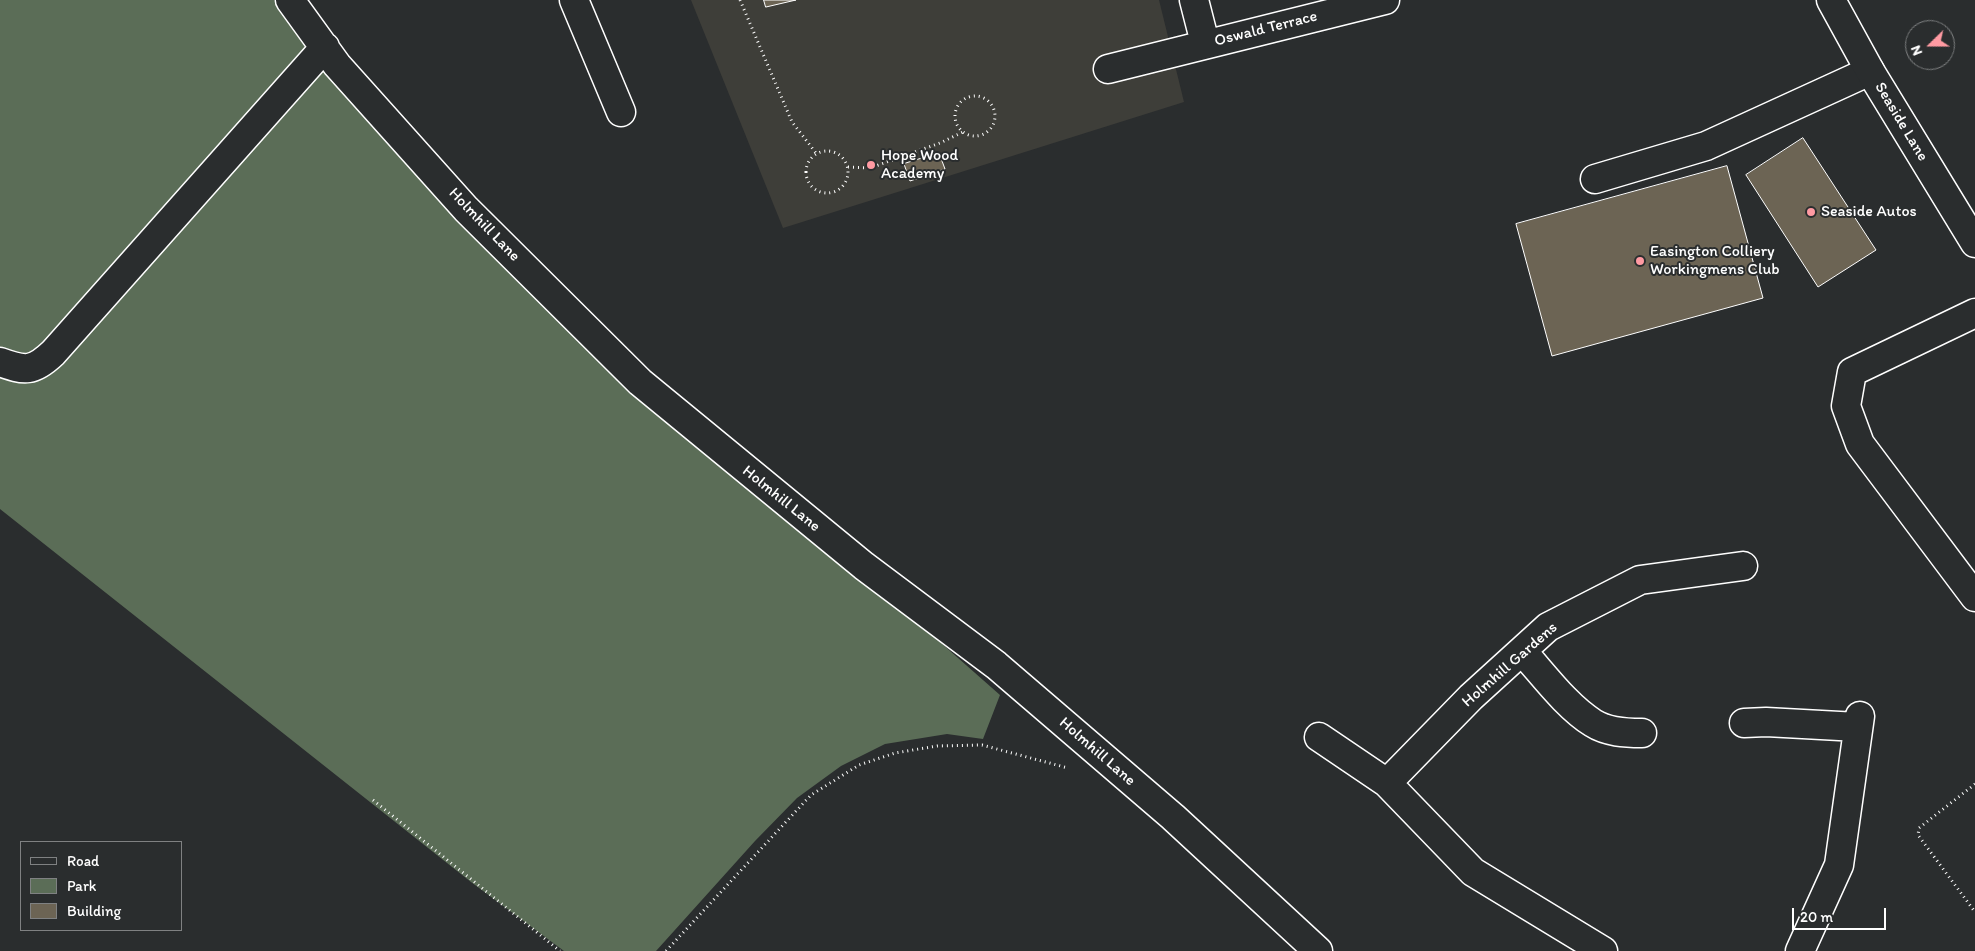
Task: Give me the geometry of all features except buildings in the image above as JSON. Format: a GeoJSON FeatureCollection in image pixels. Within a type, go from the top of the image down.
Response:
{"type":"FeatureCollection","features":[{"type":"Feature","properties":{"kind":"street","name":"Holmhill Lane"},"geometry":{"type":"LineString","coordinates":[[290,0],[337,64],[466,209],[640,382],[864,566],[996,665],[1174,817],[1318,951]]}},
{"type":"Feature","properties":{"kind":"street"},"geometry":{"type":"LineString","coordinates":[[574,0],[620,112]]}},
{"type":"Feature","properties":{"kind":"street"},"geometry":{"type":"LineString","coordinates":[[1194,0],[1205,43]]}},
{"type":"Feature","properties":{"kind":"street","name":"Oswald Terrace"},"geometry":{"type":"LineString","coordinates":[[1108,69],[1205,43],[1385,0]]}},
{"type":"Feature","properties":{"kind":"street","name":"Seaside Lane"},"geometry":{"type":"LineString","coordinates":[[1831,0],[1870,71],[1975,243]]}},
{"type":"Feature","properties":{"kind":"street"},"geometry":{"type":"LineString","coordinates":[[0,362],[26,369],[40,366],[324,47]]}},
{"type":"Feature","properties":{"kind":"street"},"geometry":{"type":"LineString","coordinates":[[1595,179],[1706,146],[1870,71]]}},
{"type":"Feature","properties":{"kind":"street"},"geometry":{"type":"LineString","coordinates":[[1975,313],[1852,372],[1846,406],[1860,444],[1975,597]]}},
{"type":"Feature","properties":{"kind":"street","name":"Holmhill Gardens"},"geometry":{"type":"LineString","coordinates":[[1387,783],[1471,697],[1548,627],[1640,580],[1743,566]]}},
{"type":"Feature","properties":{"kind":"street"},"geometry":{"type":"LineString","coordinates":[[1522,651],[1565,699],[1594,724],[1618,732],[1642,733]]}},
{"type":"Feature","properties":{"kind":"street"},"geometry":{"type":"LineString","coordinates":[[1744,723],[1859,722],[1839,865],[1800,951]]}},
{"type":"Feature","properties":{"kind":"street"},"geometry":{"type":"LineString","coordinates":[[1319,737],[1387,783],[1473,872],[1603,951]]}},
{"type":"Feature","properties":{"kind":"path"},"geometry":{"type":"LineString","coordinates":[[740,0],[792,122],[816,153]]}},
{"type":"Feature","properties":{"kind":"path"},"geometry":{"type":"LineString","coordinates":[[970,97],[979,97],[987,100],[995,116],[993,124],[988,131],[980,136],[971,136],[963,132],[958,126],[955,117],[957,108],[970,97]]}},
{"type":"Feature","properties":{"kind":"path"},"geometry":{"type":"LineString","coordinates":[[848,167],[870,168],[940,144],[963,132]]}},
{"type":"Feature","properties":{"kind":"path"},"geometry":{"type":"LineString","coordinates":[[826,150],[836,152],[844,158],[848,167],[848,177],[844,186],[836,192],[827,194],[818,192],[810,186],[806,177],[805,168],[809,159],[816,153],[826,150]]}},
{"type":"Feature","properties":{"kind":"path"},"geometry":{"type":"LineString","coordinates":[[666,951],[811,795],[859,766],[895,752],[938,746],[982,746],[1070,768]]}},
{"type":"Feature","properties":{"kind":"path"},"geometry":{"type":"LineString","coordinates":[[1975,784],[1919,828],[1918,835],[1975,912]]}},
{"type":"Feature","properties":{"kind":"path"},"geometry":{"type":"LineString","coordinates":[[373,800],[560,951]]}},
{"type":"Feature","properties":{"kind":"shaded area","name":"Hope Wood Academy"},"geometry":{"type":"Polygon","coordinates":[[[691,0],[1159,0],[1184,102],[783,228],[691,0]]]}},
{"type":"Feature","properties":{"kind":"green space"},"geometry":{"type":"Polygon","coordinates":[[[0,0],[274,0],[326,72],[654,411],[776,512],[932,635],[1000,695],[983,739],[947,734],[885,744],[841,766],[797,798],[755,841],[656,951],[564,951],[471,882],[0,509],[0,0]]]}},
{"type":"Feature","properties":{"kind":"place","name":"Hope Wood Academy"},"geometry":{"type":"Point","coordinates":[871,165]}},
{"type":"Feature","properties":{"kind":"place","name":"Seaside Autos"},"geometry":{"type":"Point","coordinates":[1811,212]}},
{"type":"Feature","properties":{"kind":"place","name":"Easington Colliery Workingmens Club"},"geometry":{"type":"Point","coordinates":[1640,261]}}]}
